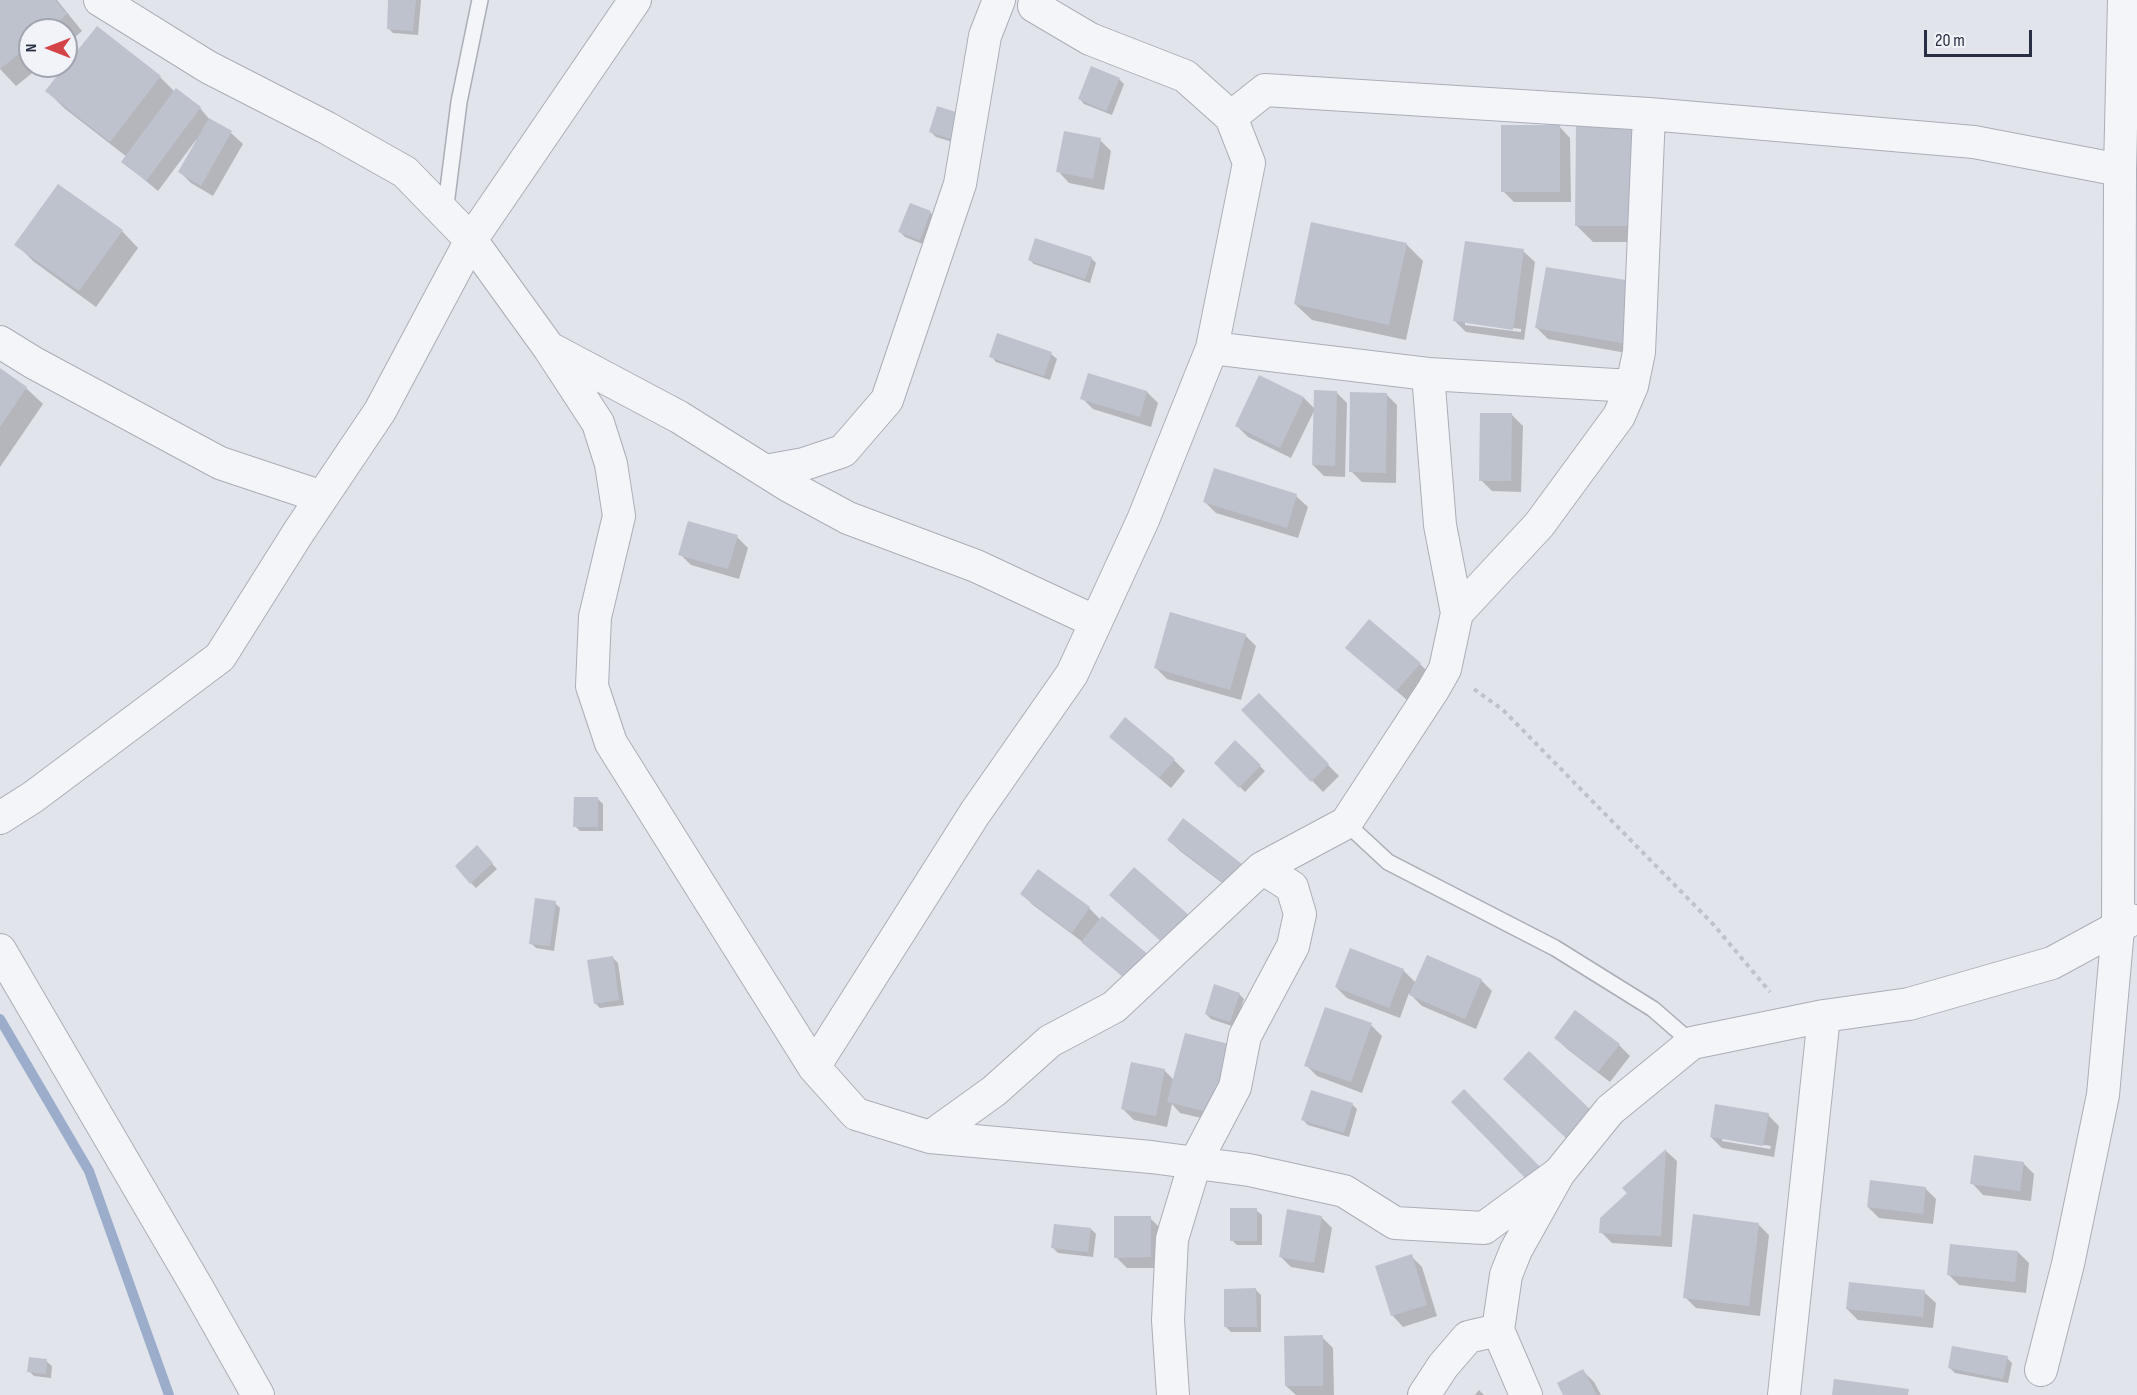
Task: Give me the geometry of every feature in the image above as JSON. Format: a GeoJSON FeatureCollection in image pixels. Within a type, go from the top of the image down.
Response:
{"type":"FeatureCollection","features":[{"type":"Feature","properties":{"kind":"street"},"geometry":{"type":"LineString","coordinates":[[100,0],[208,67],[405,171],[471,240],[549,348],[598,423],[611,464],[620,516],[595,617],[592,686],[611,743],[814,1067],[856,1114],[930,1137],[1151,1156],[1249,1170],[1344,1191],[1395,1223],[1484,1228],[1558,1173]]}},
{"type":"Feature","properties":{"kind":"street"},"geometry":{"type":"LineString","coordinates":[[0,818],[33,797],[220,657],[380,411],[471,240],[635,0]]}},
{"type":"Feature","properties":{"kind":"street"},"geometry":{"type":"LineString","coordinates":[[765,471],[804,464],[843,451],[887,400],[960,184],[985,36],[999,0]]}},
{"type":"Feature","properties":{"kind":"street"},"geometry":{"type":"LineString","coordinates":[[814,1067],[975,813],[1072,674],[1143,520],[1212,348],[1248,163],[1231,117],[1185,76],[1090,39],[1034,6],[1035,0]]}},
{"type":"Feature","properties":{"kind":"street"},"geometry":{"type":"LineString","coordinates":[[2041,1370],[2068,1264],[2103,1095],[2127,923],[2120,170],[2124,0]]}},
{"type":"Feature","properties":{"kind":"street"},"geometry":{"type":"LineString","coordinates":[[1231,117],[1265,90],[1649,114],[1974,142],[2120,170]]}},
{"type":"Feature","properties":{"kind":"street"},"geometry":{"type":"LineString","coordinates":[[1457,613],[1539,525],[1619,417],[1632,386],[1639,352],[1649,114]]}},
{"type":"Feature","properties":{"kind":"street"},"geometry":{"type":"LineString","coordinates":[[0,342],[34,363],[220,463],[322,497]]}},
{"type":"Feature","properties":{"kind":"street"},"geometry":{"type":"LineString","coordinates":[[549,348],[679,417],[848,519],[976,566],[1096,622]]}},
{"type":"Feature","properties":{"kind":"street"},"geometry":{"type":"LineString","coordinates":[[1212,348],[1428,374],[1632,386]]}},
{"type":"Feature","properties":{"kind":"street"},"geometry":{"type":"LineString","coordinates":[[930,1137],[994,1091],[1050,1041],[1114,1008],[1262,868],[1346,823],[1445,669],[1457,613],[1440,525],[1428,374]]}},
{"type":"Feature","properties":{"kind":"street"},"geometry":{"type":"LineString","coordinates":[[1173,1395],[1168,1320],[1172,1239],[1195,1163],[1235,1087],[1245,1036],[1293,946],[1300,914],[1292,887],[1262,868]]}},
{"type":"Feature","properties":{"kind":"street"},"geometry":{"type":"LineString","coordinates":[[1526,1395],[1498,1330],[1506,1275],[1516,1250],[1558,1173],[1610,1110],[1692,1043],[1810,1019],[1909,1004],[2052,963],[2127,923]]}},
{"type":"Feature","properties":{"kind":"street"},"geometry":{"type":"LineString","coordinates":[[0,950],[258,1395]]}},
{"type":"Feature","properties":{"kind":"street"},"geometry":{"type":"LineString","coordinates":[[1784,1395],[1810,1019]]}},
{"type":"Feature","properties":{"kind":"street"},"geometry":{"type":"LineString","coordinates":[[1424,1395],[1443,1366],[1468,1337],[1498,1330]]}},
{"type":"Feature","properties":{"kind":"lane"},"geometry":{"type":"LineString","coordinates":[[445,213],[459,102],[480,0]]}},
{"type":"Feature","properties":{"kind":"lane"},"geometry":{"type":"LineString","coordinates":[[1346,823],[1388,862],[1555,948],[1653,1009],[1692,1043]]}},
{"type":"Feature","properties":{"kind":"path"},"geometry":{"type":"LineString","coordinates":[[1445,669],[1503,710],[1713,924],[1810,1019]]}},
{"type":"Feature","properties":{"kind":"building"},"geometry":{"type":"Polygon","coordinates":[[[0,0],[55,0],[67,14],[62,18],[18,18],[18,55],[0,69],[0,0]]]}},
{"type":"Feature","properties":{"kind":"building"},"geometry":{"type":"Polygon","coordinates":[[[388,0],[416,0],[413,31],[387,29],[388,0]]]}},
{"type":"Feature","properties":{"kind":"building"},"geometry":{"type":"Polygon","coordinates":[[[97,26],[161,76],[110,142],[45,91],[55,78],[78,78],[78,50],[97,26]]]}},
{"type":"Feature","properties":{"kind":"building"},"geometry":{"type":"Polygon","coordinates":[[[1091,66],[1120,78],[1106,111],[1078,99],[1091,66]]]}},
{"type":"Feature","properties":{"kind":"building"},"geometry":{"type":"Polygon","coordinates":[[[176,88],[201,107],[146,181],[121,162],[176,88]]]}},
{"type":"Feature","properties":{"kind":"building"},"geometry":{"type":"Polygon","coordinates":[[[937,106],[959,113],[951,139],[929,132],[937,106]]]}},
{"type":"Feature","properties":{"kind":"building"},"geometry":{"type":"Polygon","coordinates":[[[209,118],[232,131],[201,186],[178,172],[209,118]]]}},
{"type":"Feature","properties":{"kind":"building"},"geometry":{"type":"Polygon","coordinates":[[[1501,125],[1560,125],[1560,192],[1501,192],[1501,125]]]}},
{"type":"Feature","properties":{"kind":"building"},"geometry":{"type":"Polygon","coordinates":[[[1576,125],[1641,125],[1640,226],[1575,226],[1576,125]]]}},
{"type":"Feature","properties":{"kind":"building"},"geometry":{"type":"Polygon","coordinates":[[[1064,131],[1101,138],[1093,179],[1056,172],[1064,131]]]}},
{"type":"Feature","properties":{"kind":"building"},"geometry":{"type":"Polygon","coordinates":[[[58,184],[123,230],[79,291],[14,245],[58,184]]]}},
{"type":"Feature","properties":{"kind":"building"},"geometry":{"type":"Polygon","coordinates":[[[910,203],[931,211],[920,240],[898,232],[910,203]]]}},
{"type":"Feature","properties":{"kind":"building"},"geometry":{"type":"Polygon","coordinates":[[[1311,222],[1407,243],[1389,325],[1294,304],[1311,222]]]}},
{"type":"Feature","properties":{"kind":"building"},"geometry":{"type":"Polygon","coordinates":[[[1035,238],[1092,257],[1085,279],[1028,260],[1035,238]]]}},
{"type":"Feature","properties":{"kind":"building"},"geometry":{"type":"Polygon","coordinates":[[[1465,241],[1524,249],[1513,330],[1453,321],[1465,241]]]}},
{"type":"Feature","properties":{"kind":"building"},"geometry":{"type":"Polygon","coordinates":[[[1546,267],[1632,281],[1622,343],[1535,328],[1546,267]]]}},
{"type":"Feature","properties":{"kind":"building"},"geometry":{"type":"Polygon","coordinates":[[[997,333],[1052,352],[1044,376],[989,357],[997,333]]]}},
{"type":"Feature","properties":{"kind":"building"},"geometry":{"type":"Polygon","coordinates":[[[0,368],[27,387],[0,427],[0,368]]]}},
{"type":"Feature","properties":{"kind":"building"},"geometry":{"type":"Polygon","coordinates":[[[1088,373],[1147,391],[1140,417],[1080,399],[1088,373]]]}},
{"type":"Feature","properties":{"kind":"building"},"geometry":{"type":"Polygon","coordinates":[[[1259,375],[1304,397],[1280,448],[1235,426],[1259,375]]]}},
{"type":"Feature","properties":{"kind":"building"},"geometry":{"type":"Polygon","coordinates":[[[1314,390],[1337,391],[1335,466],[1312,465],[1314,390]]]}},
{"type":"Feature","properties":{"kind":"building"},"geometry":{"type":"Polygon","coordinates":[[[1350,392],[1387,393],[1386,473],[1349,472],[1350,392]]]}},
{"type":"Feature","properties":{"kind":"building"},"geometry":{"type":"Polygon","coordinates":[[[1480,413],[1512,413],[1511,481],[1479,481],[1480,413]]]}},
{"type":"Feature","properties":{"kind":"building"},"geometry":{"type":"Polygon","coordinates":[[[1214,468],[1297,494],[1287,528],[1203,502],[1214,468]]]}},
{"type":"Feature","properties":{"kind":"building"},"geometry":{"type":"Polygon","coordinates":[[[688,521],[738,535],[728,569],[678,555],[688,521]]]}},
{"type":"Feature","properties":{"kind":"building"},"geometry":{"type":"Polygon","coordinates":[[[1170,612],[1246,634],[1230,690],[1154,668],[1170,612]]]}},
{"type":"Feature","properties":{"kind":"building"},"geometry":{"type":"Polygon","coordinates":[[[1369,619],[1421,663],[1396,691],[1345,648],[1369,619]]]}},
{"type":"Feature","properties":{"kind":"building"},"geometry":{"type":"Polygon","coordinates":[[[1259,693],[1329,764],[1311,782],[1241,710],[1259,693]]]}},
{"type":"Feature","properties":{"kind":"building"},"geometry":{"type":"Polygon","coordinates":[[[1125,717],[1175,759],[1159,778],[1109,737],[1125,717]]]}},
{"type":"Feature","properties":{"kind":"building"},"geometry":{"type":"Polygon","coordinates":[[[1235,740],[1261,765],[1239,788],[1214,763],[1235,740]]]}},
{"type":"Feature","properties":{"kind":"building"},"geometry":{"type":"Polygon","coordinates":[[[574,797],[598,797],[598,827],[573,827],[574,797]]]}},
{"type":"Feature","properties":{"kind":"building"},"geometry":{"type":"Polygon","coordinates":[[[1183,818],[1242,864],[1226,885],[1167,840],[1183,818]]]}},
{"type":"Feature","properties":{"kind":"building"},"geometry":{"type":"Polygon","coordinates":[[[477,845],[493,863],[470,884],[455,866],[477,845]]]}},
{"type":"Feature","properties":{"kind":"building"},"geometry":{"type":"Polygon","coordinates":[[[1134,867],[1190,916],[1165,945],[1109,895],[1134,867]]]}},
{"type":"Feature","properties":{"kind":"building"},"geometry":{"type":"Polygon","coordinates":[[[1038,869],[1090,907],[1072,933],[1020,894],[1038,869]]]}},
{"type":"Feature","properties":{"kind":"building"},"geometry":{"type":"Polygon","coordinates":[[[535,898],[556,901],[550,946],[529,944],[535,898]]]}},
{"type":"Feature","properties":{"kind":"building"},"geometry":{"type":"Polygon","coordinates":[[[1102,916],[1150,956],[1129,982],[1081,942],[1102,916]]]}},
{"type":"Feature","properties":{"kind":"building"},"geometry":{"type":"Polygon","coordinates":[[[1350,948],[1404,969],[1389,1008],[1335,987],[1350,948]]]}},
{"type":"Feature","properties":{"kind":"building"},"geometry":{"type":"Polygon","coordinates":[[[1427,955],[1482,979],[1465,1019],[1409,995],[1427,955]]]}},
{"type":"Feature","properties":{"kind":"building"},"geometry":{"type":"Polygon","coordinates":[[[613,956],[619,1000],[594,1004],[587,960],[613,956]]]}},
{"type":"Feature","properties":{"kind":"building"},"geometry":{"type":"Polygon","coordinates":[[[1214,984],[1240,993],[1230,1022],[1205,1014],[1214,984]]]}},
{"type":"Feature","properties":{"kind":"building"},"geometry":{"type":"Polygon","coordinates":[[[1325,1007],[1372,1023],[1351,1082],[1304,1066],[1325,1007]]]}},
{"type":"Feature","properties":{"kind":"building"},"geometry":{"type":"Polygon","coordinates":[[[1575,1010],[1620,1044],[1598,1072],[1554,1038],[1575,1010]]]}},
{"type":"Feature","properties":{"kind":"building"},"geometry":{"type":"Polygon","coordinates":[[[1185,1033],[1229,1044],[1212,1113],[1167,1102],[1185,1033]]]}},
{"type":"Feature","properties":{"kind":"building"},"geometry":{"type":"Polygon","coordinates":[[[1529,1051],[1593,1112],[1567,1139],[1503,1079],[1529,1051]]]}},
{"type":"Feature","properties":{"kind":"building"},"geometry":{"type":"Polygon","coordinates":[[[1131,1062],[1165,1069],[1156,1116],[1121,1109],[1131,1062]]]}},
{"type":"Feature","properties":{"kind":"building"},"geometry":{"type":"Polygon","coordinates":[[[1464,1089],[1543,1170],[1530,1183],[1451,1102],[1464,1089]]]}},
{"type":"Feature","properties":{"kind":"building"},"geometry":{"type":"Polygon","coordinates":[[[1311,1090],[1353,1103],[1344,1133],[1301,1120],[1311,1090]]]}},
{"type":"Feature","properties":{"kind":"building"},"geometry":{"type":"Polygon","coordinates":[[[1715,1104],[1769,1113],[1763,1146],[1710,1137],[1715,1104]]]}},
{"type":"Feature","properties":{"kind":"building"},"geometry":{"type":"Polygon","coordinates":[[[1666,1149],[1661,1236],[1599,1233],[1600,1218],[1627,1193],[1622,1188],[1666,1149]]]}},
{"type":"Feature","properties":{"kind":"building"},"geometry":{"type":"Polygon","coordinates":[[[1974,1155],[2024,1162],[2020,1191],[1970,1184],[1974,1155]]]}},
{"type":"Feature","properties":{"kind":"building"},"geometry":{"type":"Polygon","coordinates":[[[1870,1180],[1926,1187],[1923,1214],[1867,1207],[1870,1180]]]}},
{"type":"Feature","properties":{"kind":"building"},"geometry":{"type":"Polygon","coordinates":[[[1230,1208],[1257,1208],[1257,1241],[1230,1241],[1230,1208]]]}},
{"type":"Feature","properties":{"kind":"building"},"geometry":{"type":"Polygon","coordinates":[[[1287,1209],[1322,1216],[1314,1263],[1279,1257],[1287,1209]]]}},
{"type":"Feature","properties":{"kind":"building"},"geometry":{"type":"Polygon","coordinates":[[[1693,1214],[1759,1223],[1749,1306],[1683,1298],[1693,1214]]]}},
{"type":"Feature","properties":{"kind":"building"},"geometry":{"type":"Polygon","coordinates":[[[1114,1216],[1151,1216],[1151,1257],[1114,1258],[1114,1216]]]}},
{"type":"Feature","properties":{"kind":"building"},"geometry":{"type":"Polygon","coordinates":[[[1054,1224],[1091,1228],[1088,1252],[1051,1248],[1054,1224]]]}},
{"type":"Feature","properties":{"kind":"building"},"geometry":{"type":"Polygon","coordinates":[[[1950,1244],[2018,1251],[2015,1282],[1947,1275],[1950,1244]]]}},
{"type":"Feature","properties":{"kind":"building"},"geometry":{"type":"Polygon","coordinates":[[[1412,1254],[1427,1305],[1391,1316],[1375,1266],[1412,1254]]]}},
{"type":"Feature","properties":{"kind":"building"},"geometry":{"type":"Polygon","coordinates":[[[1849,1282],[1925,1290],[1923,1317],[1846,1309],[1849,1282]]]}},
{"type":"Feature","properties":{"kind":"building"},"geometry":{"type":"Polygon","coordinates":[[[1256,1288],[1257,1327],[1224,1327],[1224,1289],[1256,1288]]]}},
{"type":"Feature","properties":{"kind":"building"},"geometry":{"type":"Polygon","coordinates":[[[1323,1335],[1323,1386],[1285,1386],[1284,1336],[1323,1335]]]}},
{"type":"Feature","properties":{"kind":"building"},"geometry":{"type":"Polygon","coordinates":[[[1952,1346],[2008,1356],[2003,1379],[1948,1368],[1952,1346]]]}},
{"type":"Feature","properties":{"kind":"building"},"geometry":{"type":"Polygon","coordinates":[[[29,1357],[47,1359],[46,1374],[27,1372],[29,1357]]]}},
{"type":"Feature","properties":{"kind":"building"},"geometry":{"type":"Polygon","coordinates":[[[1583,1369],[1597,1395],[1563,1395],[1557,1383],[1583,1369]]]}},
{"type":"Feature","properties":{"kind":"building"},"geometry":{"type":"Polygon","coordinates":[[[1834,1379],[1909,1389],[1908,1395],[1832,1395],[1834,1379]]]}},
{"type":"Feature","properties":{"kind":"waterway"},"geometry":{"type":"LineString","coordinates":[[0,1019],[89,1171],[169,1395]]}}]}
